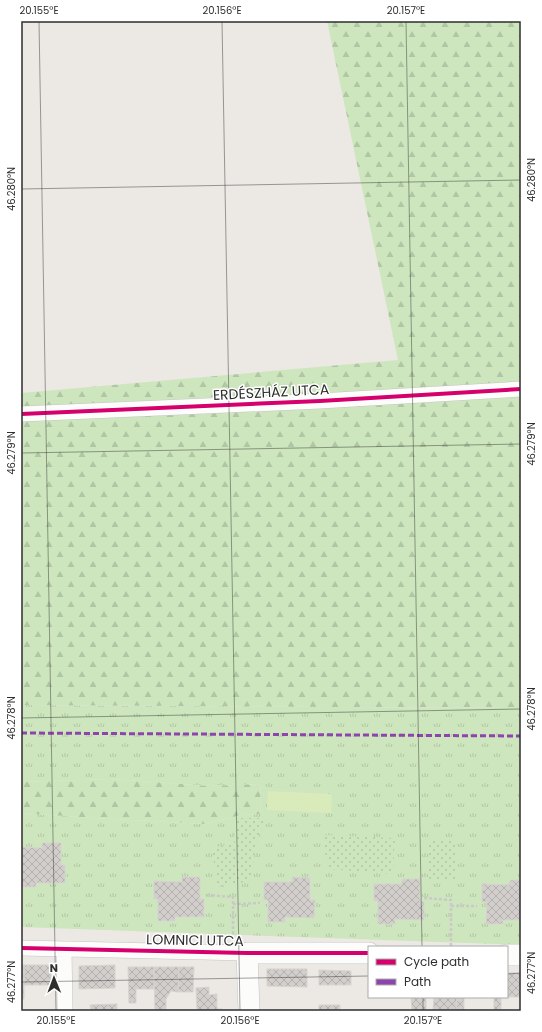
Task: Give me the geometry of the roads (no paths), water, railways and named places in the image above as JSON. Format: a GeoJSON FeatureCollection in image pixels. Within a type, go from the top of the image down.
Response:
{"type":"FeatureCollection","features":[{"type":"Feature","properties":{"kind":"street","name":"ERDÉSZHÁZ UTCA"},"geometry":{"type":"LineString","coordinates":[[21,414],[320,401],[521,389]]}},
{"type":"Feature","properties":{"kind":"street","name":"LOMNICI UTCA"},"geometry":{"type":"LineString","coordinates":[[21,948],[368,953]]}},
{"type":"Feature","properties":{"kind":"street"},"geometry":{"type":"LineString","coordinates":[[64,949],[65,1011]]}},
{"type":"Feature","properties":{"kind":"street"},"geometry":{"type":"LineString","coordinates":[[240,952],[249,1011]]}},
{"type":"Feature","properties":{"kind":"street"},"geometry":{"type":"LineString","coordinates":[[508,955],[521,955]]}}]}
